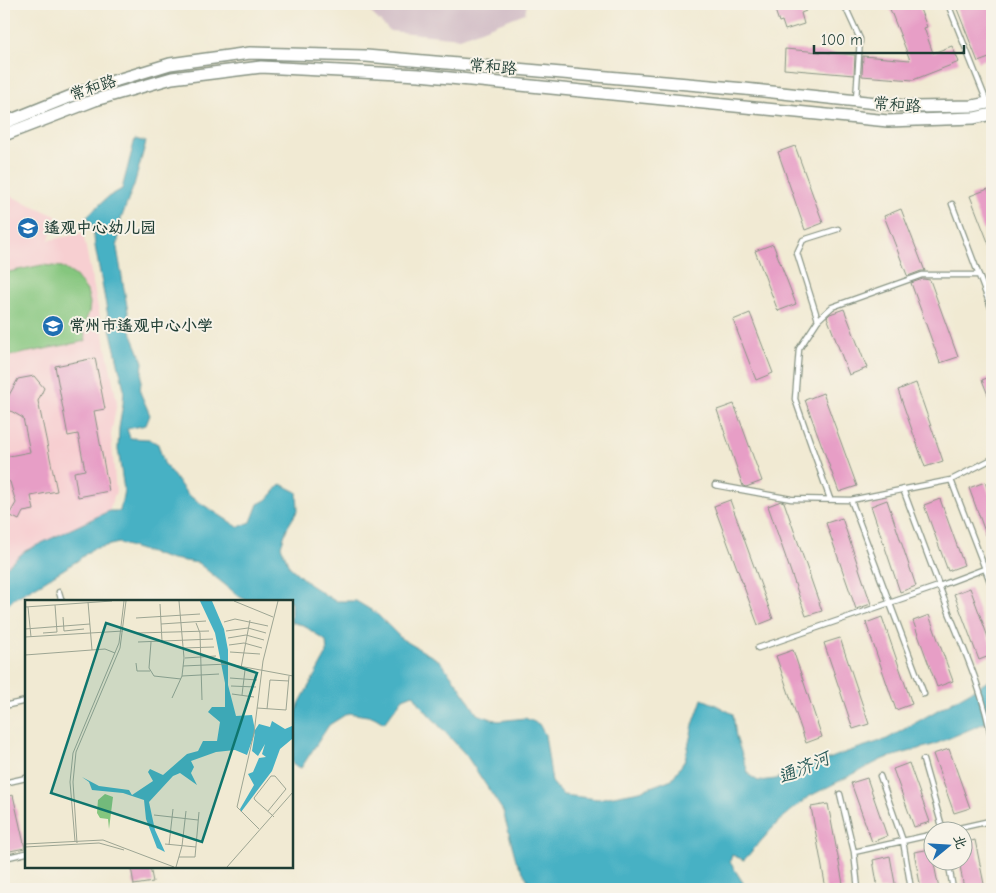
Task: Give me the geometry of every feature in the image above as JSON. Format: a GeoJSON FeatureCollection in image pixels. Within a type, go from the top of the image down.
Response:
{"type":"FeatureCollection","features":[{"type":"Feature","properties":{"kind":"street","name":"常和路"},"geometry":{"type":"LineString","coordinates":[[4,123],[91,88],[170,64],[250,53],[366,56],[745,89],[914,107],[973,106],[990,103]]}},
{"type":"Feature","properties":{"kind":"street","name":"常和路"},"geometry":{"type":"LineString","coordinates":[[4,136],[95,100],[172,78],[261,67],[419,75],[888,122],[974,118],[992,114]]}},
{"type":"Feature","properties":{"kind":"lane"},"geometry":{"type":"LineString","coordinates":[[844,4],[860,39],[855,101]]}},
{"type":"Feature","properties":{"kind":"lane"},"geometry":{"type":"LineString","coordinates":[[948,4],[990,103]]}},
{"type":"Feature","properties":{"kind":"lane"},"geometry":{"type":"LineString","coordinates":[[952,204],[992,310]]}},
{"type":"Feature","properties":{"kind":"lane"},"geometry":{"type":"LineString","coordinates":[[818,320],[797,253],[803,240],[838,229]]}},
{"type":"Feature","properties":{"kind":"lane"},"geometry":{"type":"LineString","coordinates":[[830,499],[795,399],[799,349],[818,320],[832,307],[922,276],[979,275]]}},
{"type":"Feature","properties":{"kind":"lane"},"geometry":{"type":"LineString","coordinates":[[715,485],[791,499],[851,500],[950,480],[992,459]]}},
{"type":"Feature","properties":{"kind":"lane"},"geometry":{"type":"LineString","coordinates":[[950,480],[992,587]]}},
{"type":"Feature","properties":{"kind":"lane"},"geometry":{"type":"LineString","coordinates":[[903,489],[972,671],[989,722],[992,742]]}},
{"type":"Feature","properties":{"kind":"lane"},"geometry":{"type":"LineString","coordinates":[[851,500],[924,694]]}},
{"type":"Feature","properties":{"kind":"lane"},"geometry":{"type":"LineString","coordinates":[[758,648],[992,566]]}},
{"type":"Feature","properties":{"kind":"lane"},"geometry":{"type":"LineString","coordinates":[[60,592],[62,600]]}},
{"type":"Feature","properties":{"kind":"lane"},"geometry":{"type":"LineString","coordinates":[[4,706],[25,701]]}},
{"type":"Feature","properties":{"kind":"lane"},"geometry":{"type":"LineString","coordinates":[[923,760],[940,820]]}},
{"type":"Feature","properties":{"kind":"lane"},"geometry":{"type":"LineString","coordinates":[[880,776],[903,841],[912,889]]}},
{"type":"Feature","properties":{"kind":"lane"},"geometry":{"type":"LineString","coordinates":[[4,783],[25,778]]}},
{"type":"Feature","properties":{"kind":"lane"},"geometry":{"type":"LineString","coordinates":[[992,782],[990,821],[992,838]]}},
{"type":"Feature","properties":{"kind":"lane"},"geometry":{"type":"LineString","coordinates":[[840,794],[854,852],[858,889]]}},
{"type":"Feature","properties":{"kind":"lane"},"geometry":{"type":"LineString","coordinates":[[974,825],[990,821]]}},
{"type":"Feature","properties":{"kind":"lane"},"geometry":{"type":"LineString","coordinates":[[854,852],[924,836]]}},
{"type":"Feature","properties":{"kind":"lane"},"geometry":{"type":"LineString","coordinates":[[4,858],[25,853]]}},
{"type":"Feature","properties":{"kind":"lane"},"geometry":{"type":"LineString","coordinates":[[950,870],[953,889]]}},
{"type":"Feature","properties":{"kind":"shaded area"},"geometry":{"type":"Polygon","coordinates":[[[362,4],[527,4],[525,13],[460,38],[390,31],[362,4]]]}},
{"type":"Feature","properties":{"kind":"shaded area","name":"常州市遥观中心小学"},"geometry":{"type":"Polygon","coordinates":[[[4,193],[56,216],[49,240],[83,233],[117,402],[111,435],[116,491],[109,511],[25,551],[4,569],[4,193]]]}},
{"type":"Feature","properties":{"kind":"green space"},"geometry":{"type":"Polygon","coordinates":[[[42,265],[62,267],[76,276],[87,291],[90,303],[89,312],[83,327],[86,341],[4,357],[4,273],[42,265]]]}},
{"type":"Feature","properties":{"kind":"water"},"geometry":{"type":"Polygon","coordinates":[[[135,139],[146,142],[134,185],[121,219],[117,248],[132,335],[143,362],[140,392],[150,415],[146,425],[127,429],[130,438],[149,439],[158,444],[164,463],[188,495],[238,527],[251,522],[258,504],[268,499],[281,484],[297,492],[298,510],[287,528],[281,546],[289,566],[310,585],[335,601],[356,601],[376,613],[402,639],[440,661],[460,687],[477,714],[498,721],[525,718],[539,724],[545,735],[552,782],[563,795],[598,799],[640,791],[672,779],[685,760],[693,725],[702,699],[733,714],[736,737],[749,775],[758,781],[776,779],[887,739],[992,679],[992,720],[933,745],[883,759],[808,797],[779,821],[744,860],[732,855],[730,862],[747,889],[533,889],[516,860],[503,811],[466,755],[422,707],[413,694],[403,698],[384,723],[374,717],[348,713],[329,725],[301,768],[293,765],[292,730],[299,704],[327,653],[326,641],[303,625],[292,622],[292,600],[246,600],[198,563],[166,558],[119,543],[92,549],[77,561],[15,598],[4,608],[4,569],[25,551],[109,511],[120,511],[124,490],[118,449],[124,389],[111,332],[93,226],[87,216],[108,197],[122,189],[135,139]]]}},
{"type":"Feature","properties":{"kind":"building"},"geometry":{"type":"Polygon","coordinates":[[[773,4],[795,4],[795,6],[804,4],[806,11],[801,13],[804,24],[785,30],[782,21],[779,22],[773,4]]]}},
{"type":"Feature","properties":{"kind":"building"},"geometry":{"type":"Polygon","coordinates":[[[888,4],[918,4],[927,27],[924,28],[933,53],[952,46],[959,62],[913,80],[862,76],[863,56],[910,60],[888,4]]]}},
{"type":"Feature","properties":{"kind":"building"},"geometry":{"type":"Polygon","coordinates":[[[955,4],[992,4],[992,57],[978,62],[955,4]]]}},
{"type":"Feature","properties":{"kind":"building"},"geometry":{"type":"Polygon","coordinates":[[[785,49],[855,55],[854,75],[784,69],[785,49]]]}},
{"type":"Feature","properties":{"kind":"building"},"geometry":{"type":"Polygon","coordinates":[[[795,146],[823,223],[805,230],[778,152],[795,146]]]}},
{"type":"Feature","properties":{"kind":"building"},"geometry":{"type":"Polygon","coordinates":[[[988,189],[992,201],[992,252],[970,196],[988,189]]]}},
{"type":"Feature","properties":{"kind":"building"},"geometry":{"type":"Polygon","coordinates":[[[901,209],[925,271],[908,276],[884,216],[901,209]]]}},
{"type":"Feature","properties":{"kind":"building"},"geometry":{"type":"Polygon","coordinates":[[[773,244],[796,304],[778,311],[755,251],[773,244]]]}},
{"type":"Feature","properties":{"kind":"building"},"geometry":{"type":"Polygon","coordinates":[[[923,279],[930,280],[958,357],[940,363],[911,283],[923,279]]]}},
{"type":"Feature","properties":{"kind":"building"},"geometry":{"type":"Polygon","coordinates":[[[844,309],[867,368],[849,375],[827,317],[844,309]]]}},
{"type":"Feature","properties":{"kind":"building"},"geometry":{"type":"Polygon","coordinates":[[[750,313],[773,373],[756,380],[733,320],[750,313]]]}},
{"type":"Feature","properties":{"kind":"building"},"geometry":{"type":"Polygon","coordinates":[[[95,358],[105,409],[94,411],[109,491],[78,497],[74,472],[85,470],[78,434],[68,436],[55,366],[95,358]]]}},
{"type":"Feature","properties":{"kind":"building"},"geometry":{"type":"Polygon","coordinates":[[[34,376],[44,388],[38,401],[57,491],[31,496],[34,510],[23,512],[19,520],[9,515],[16,503],[10,482],[4,478],[4,457],[30,452],[23,418],[4,407],[4,404],[18,379],[34,376]]]}},
{"type":"Feature","properties":{"kind":"building"},"geometry":{"type":"Polygon","coordinates":[[[992,376],[992,405],[982,380],[992,376]]]}},
{"type":"Feature","properties":{"kind":"building"},"geometry":{"type":"Polygon","coordinates":[[[916,383],[943,461],[925,467],[898,390],[916,383]]]}},
{"type":"Feature","properties":{"kind":"building"},"geometry":{"type":"Polygon","coordinates":[[[823,393],[857,486],[839,492],[805,400],[823,393]]]}},
{"type":"Feature","properties":{"kind":"building"},"geometry":{"type":"Polygon","coordinates":[[[734,404],[762,481],[746,487],[743,486],[717,410],[734,404]]]}},
{"type":"Feature","properties":{"kind":"building"},"geometry":{"type":"Polygon","coordinates":[[[985,482],[992,501],[992,548],[969,488],[985,482]]]}},
{"type":"Feature","properties":{"kind":"building"},"geometry":{"type":"Polygon","coordinates":[[[940,499],[964,565],[948,571],[924,505],[940,499]]]}},
{"type":"Feature","properties":{"kind":"building"},"geometry":{"type":"Polygon","coordinates":[[[730,500],[773,619],[758,625],[714,506],[730,500]]]}},
{"type":"Feature","properties":{"kind":"building"},"geometry":{"type":"Polygon","coordinates":[[[887,500],[916,586],[900,592],[871,506],[887,500]]]}},
{"type":"Feature","properties":{"kind":"building"},"geometry":{"type":"Polygon","coordinates":[[[781,501],[784,502],[822,611],[806,616],[768,506],[781,501]]]}},
{"type":"Feature","properties":{"kind":"building"},"geometry":{"type":"Polygon","coordinates":[[[842,518],[871,604],[856,609],[826,523],[842,518]]]}},
{"type":"Feature","properties":{"kind":"building"},"geometry":{"type":"Polygon","coordinates":[[[970,588],[992,648],[992,655],[979,660],[954,594],[970,588]]]}},
{"type":"Feature","properties":{"kind":"building"},"geometry":{"type":"Polygon","coordinates":[[[929,615],[953,681],[937,687],[913,621],[929,615]]]}},
{"type":"Feature","properties":{"kind":"building"},"geometry":{"type":"Polygon","coordinates":[[[882,617],[912,704],[896,710],[866,623],[882,617]]]}},
{"type":"Feature","properties":{"kind":"building"},"geometry":{"type":"Polygon","coordinates":[[[840,638],[869,724],[853,729],[824,643],[840,638]]]}},
{"type":"Feature","properties":{"kind":"building"},"geometry":{"type":"Polygon","coordinates":[[[793,650],[822,737],[806,743],[776,656],[793,650]]]}},
{"type":"Feature","properties":{"kind":"building"},"geometry":{"type":"Polygon","coordinates":[[[949,749],[970,808],[954,813],[933,754],[949,749]]]}},
{"type":"Feature","properties":{"kind":"building"},"geometry":{"type":"Polygon","coordinates":[[[909,763],[929,820],[924,820],[924,824],[914,827],[893,769],[909,763]]]}},
{"type":"Feature","properties":{"kind":"building"},"geometry":{"type":"Polygon","coordinates":[[[867,778],[887,836],[872,842],[851,783],[867,778]]]}},
{"type":"Feature","properties":{"kind":"building"},"geometry":{"type":"Polygon","coordinates":[[[13,795],[25,848],[5,852],[4,797],[13,795]]]}},
{"type":"Feature","properties":{"kind":"building"},"geometry":{"type":"Polygon","coordinates":[[[828,804],[844,889],[826,889],[811,807],[828,804]]]}},
{"type":"Feature","properties":{"kind":"building"},"geometry":{"type":"Polygon","coordinates":[[[974,840],[985,889],[964,889],[961,870],[974,870],[974,840]]]}},
{"type":"Feature","properties":{"kind":"building"},"geometry":{"type":"Polygon","coordinates":[[[924,850],[924,870],[935,870],[939,889],[921,889],[914,852],[924,850]]]}},
{"type":"Feature","properties":{"kind":"building"},"geometry":{"type":"Polygon","coordinates":[[[890,856],[896,889],[878,889],[873,860],[890,856]]]}},
{"type":"Feature","properties":{"kind":"building"},"geometry":{"type":"Polygon","coordinates":[[[131,868],[150,868],[153,882],[134,885],[131,868]]]}},
{"type":"Feature","properties":{"kind":"place","name":"遥观中心幼儿园"},"geometry":{"type":"Point","coordinates":[28,228]}},
{"type":"Feature","properties":{"kind":"place","name":"常州市遥观中心小学"},"geometry":{"type":"Point","coordinates":[53,326]}},
{"type":"Feature","properties":{"kind":"water label","name":"通济河"},"geometry":{"type":"Point","coordinates":[804,768]}}]}
